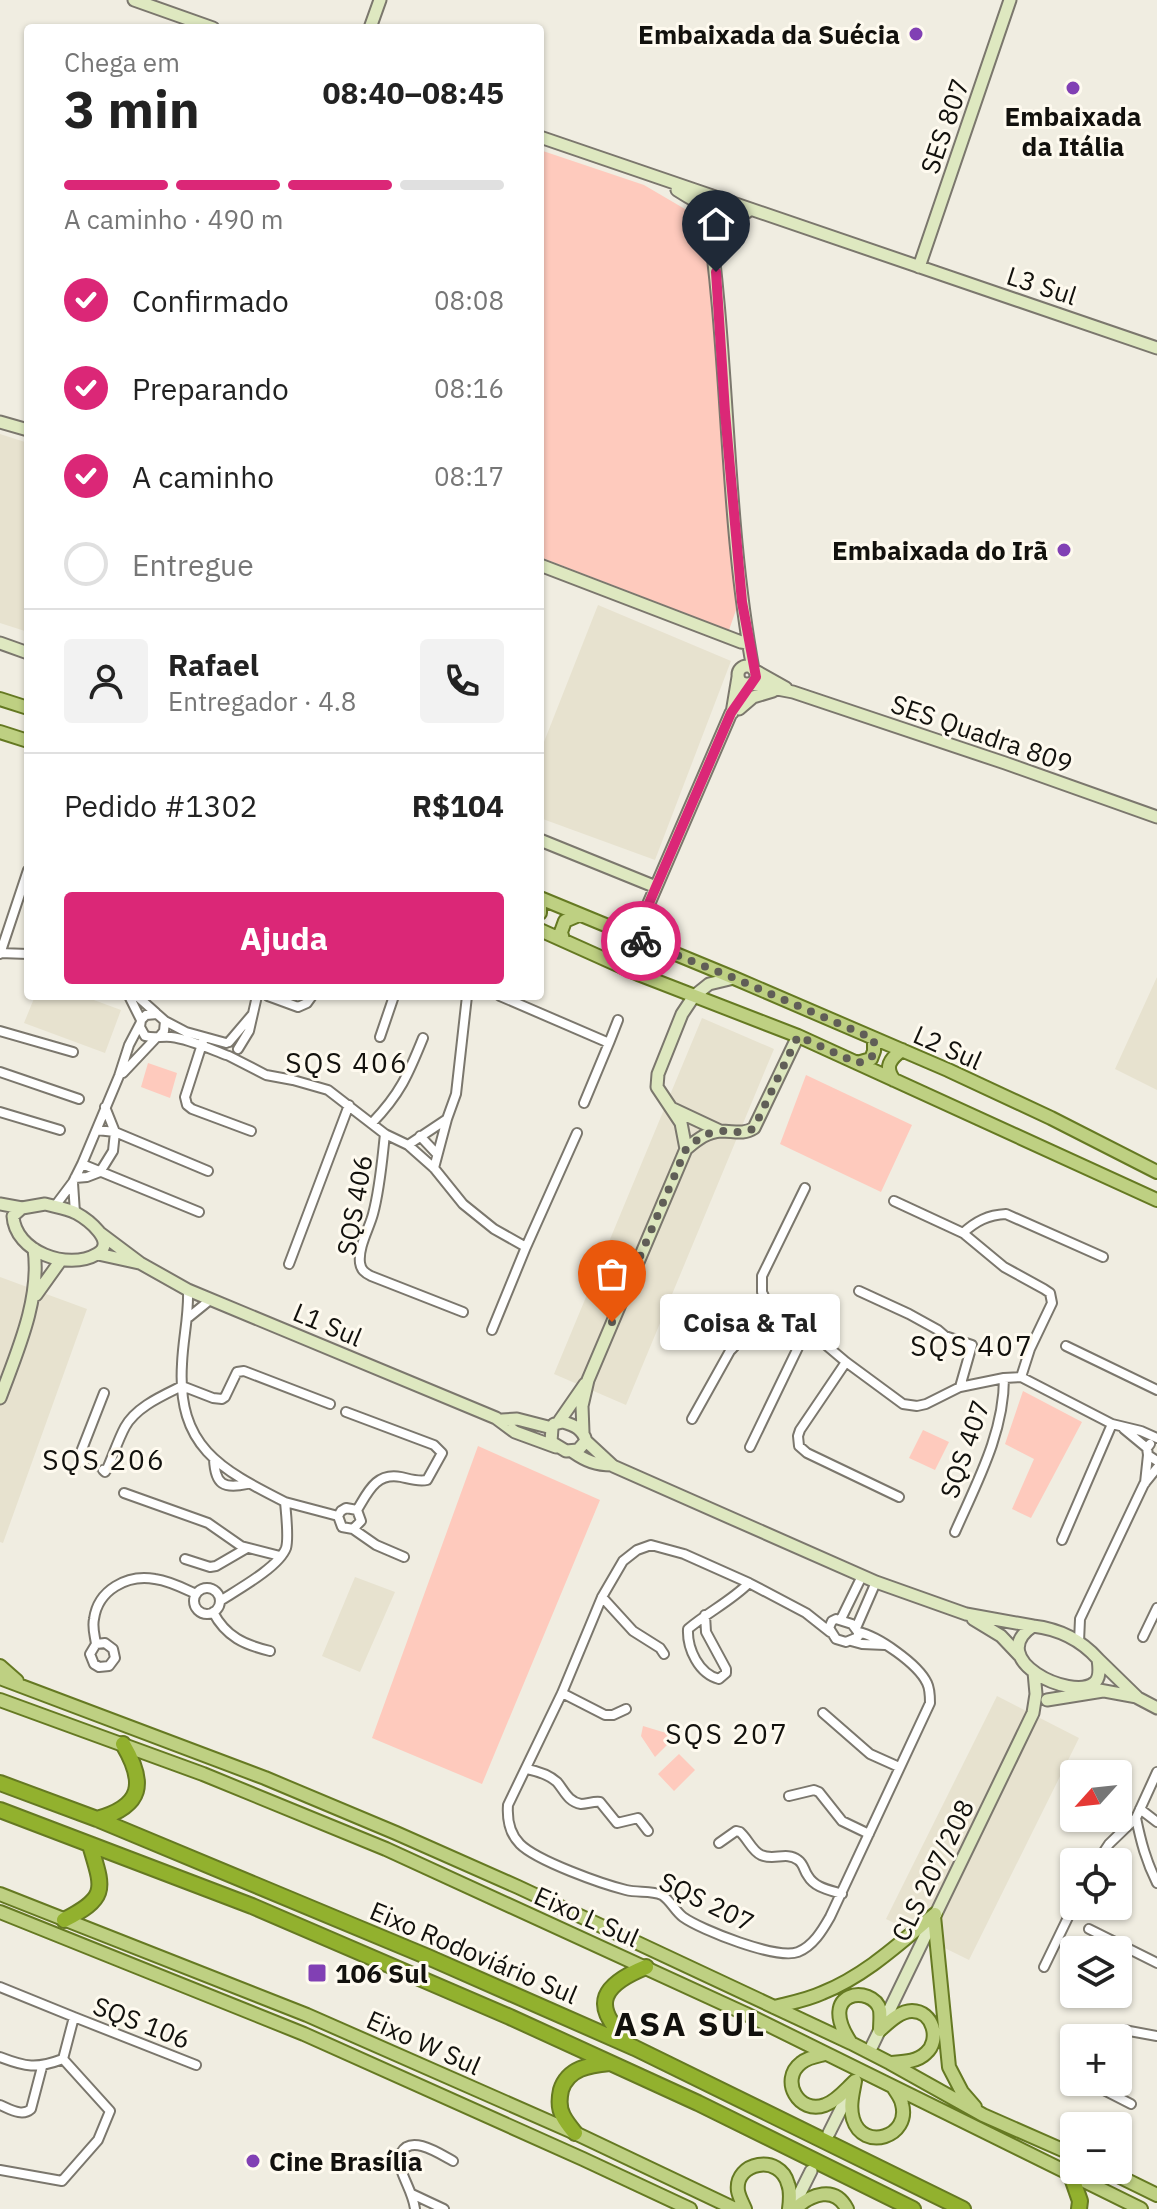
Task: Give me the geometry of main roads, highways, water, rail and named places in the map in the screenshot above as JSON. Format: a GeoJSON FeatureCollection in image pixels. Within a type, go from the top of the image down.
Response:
{"type":"FeatureCollection","features":[{"type":"Feature","properties":{"kind":"highway"},"geometry":{"type":"LineString","coordinates":[[97,1819],[125,1809],[133,1800],[137,1781],[135,1768],[123,1744]]}},
{"type":"Feature","properties":{"kind":"highway","name":"Eixo Rodoviário Sul"},"geometry":{"type":"LineString","coordinates":[[0,1783],[97,1819],[428,1957],[635,2048],[963,2209]]}},
{"type":"Feature","properties":{"kind":"highway","name":"Eixo Rodoviário Sul"},"geometry":{"type":"LineString","coordinates":[[0,1810],[252,1906],[510,2017],[698,2103],[913,2209]]}},
{"type":"Feature","properties":{"kind":"highway"},"geometry":{"type":"LineString","coordinates":[[64,1920],[97,1899],[101,1880],[90,1845]]}},
{"type":"Feature","properties":{"kind":"highway"},"geometry":{"type":"LineString","coordinates":[[635,2048],[612,2026],[606,2015],[605,2003],[615,1982],[646,1967]]}},
{"type":"Feature","properties":{"kind":"highway"},"geometry":{"type":"LineString","coordinates":[[575,2133],[562,2115],[559,2100],[562,2087],[568,2076],[579,2068],[611,2063]]}},
{"type":"Feature","properties":{"kind":"highway"},"geometry":{"type":"LineString","coordinates":[[1074,2184],[1080,2201],[1079,2209]]}},
{"type":"Feature","properties":{"kind":"main road"},"geometry":{"type":"LineString","coordinates":[[0,699],[24,707]]}},
{"type":"Feature","properties":{"kind":"main road"},"geometry":{"type":"LineString","coordinates":[[0,732],[24,740]]}},
{"type":"Feature","properties":{"kind":"main road","name":"L2 Sul"},"geometry":{"type":"LineString","coordinates":[[544,900],[902,1050],[1026,1106],[1157,1172]]}},
{"type":"Feature","properties":{"kind":"main road"},"geometry":{"type":"LineString","coordinates":[[563,940],[562,926],[565,921],[579,915]]}},
{"type":"Feature","properties":{"kind":"main road","name":"L2 Sul"},"geometry":{"type":"LineString","coordinates":[[544,932],[638,974],[798,1036],[1157,1200]]}},
{"type":"Feature","properties":{"kind":"main road"},"geometry":{"type":"LineString","coordinates":[[857,1063],[871,1059],[874,1039]]}},
{"type":"Feature","properties":{"kind":"main road"},"geometry":{"type":"LineString","coordinates":[[894,1080],[889,1064],[902,1050]]}},
{"type":"Feature","properties":{"kind":"main road"},"geometry":{"type":"LineString","coordinates":[[0,1666],[25,1688]]}},
{"type":"Feature","properties":{"kind":"main road","name":"Eixo L Sul"},"geometry":{"type":"LineString","coordinates":[[0,1678],[265,1778],[518,1887],[851,2043],[983,2115],[1060,2149]]}},
{"type":"Feature","properties":{"kind":"main road","name":"Eixo L Sul"},"geometry":{"type":"LineString","coordinates":[[0,1700],[203,1774],[386,1849],[646,1967],[1060,2169]]}},
{"type":"Feature","properties":{"kind":"main road","name":"Eixo W Sul"},"geometry":{"type":"LineString","coordinates":[[0,1894],[307,2015],[575,2133],[735,2209]]}},
{"type":"Feature","properties":{"kind":"main road","name":"Eixo W Sul"},"geometry":{"type":"LineString","coordinates":[[0,1912],[304,2034],[690,2209]]}},
{"type":"Feature","properties":{"kind":"main road"},"geometry":{"type":"LineString","coordinates":[[774,2008],[823,1993],[845,1982],[935,1915],[949,2067],[962,2092],[983,2115]]}},
{"type":"Feature","properties":{"kind":"main road"},"geometry":{"type":"LineString","coordinates":[[851,2043],[842,2030],[838,2012],[842,2002],[851,1996],[869,1996],[876,2002],[881,2011],[880,2030],[898,2015],[911,2011],[923,2014],[935,2032],[932,2046],[926,2054],[907,2062],[890,2063]]}},
{"type":"Feature","properties":{"kind":"main road"},"geometry":{"type":"LineString","coordinates":[[825,2054],[801,2062],[795,2069],[791,2077],[796,2097],[802,2103],[817,2107],[828,2105],[856,2078],[851,2102],[852,2116],[861,2132],[878,2138],[895,2132],[901,2124],[904,2114],[902,2102],[892,2085]]}},
{"type":"Feature","properties":{"kind":"main road"},"geometry":{"type":"LineString","coordinates":[[745,2209],[738,2192],[738,2182],[745,2171],[765,2163],[783,2172],[788,2182],[792,2209],[813,2196],[825,2193],[836,2195],[847,2209]]}},
{"type":"Feature","properties":{"kind":"main road"},"geometry":{"type":"LineString","coordinates":[[1132,2183],[1157,2195]]}},
{"type":"Feature","properties":{"kind":"main road","name":"Eixo L Sul"},"geometry":{"type":"LineString","coordinates":[[1090,2184],[1141,2209]]}},
{"type":"Feature","properties":{"kind":"tunnel"},"geometry":{"type":"LineString","coordinates":[[83,1462],[103,1470]]}},
{"type":"Feature","properties":{"kind":"place","name":"Embaixada da Suécia"},"geometry":{"type":"Point","coordinates":[916,34]}},
{"type":"Feature","properties":{"kind":"place","name":"Embaixada da Itália"},"geometry":{"type":"Point","coordinates":[1073,88]}},
{"type":"Feature","properties":{"kind":"place","name":"Embaixada do Irã"},"geometry":{"type":"Point","coordinates":[1064,550]}},
{"type":"Feature","properties":{"kind":"place","name":"Coisa & Tal"},"geometry":{"type":"Point","coordinates":[612,1322]}},
{"type":"Feature","properties":{"kind":"place","name":"106 Sul"},"geometry":{"type":"Point","coordinates":[317,1973]}},
{"type":"Feature","properties":{"kind":"place","name":"Cine Brasília"},"geometry":{"type":"Point","coordinates":[253,2161]}},
{"type":"Feature","properties":{"kind":"district","name":"SQS 406"},"geometry":{"type":"Point","coordinates":[347,1062]}},
{"type":"Feature","properties":{"kind":"district","name":"SQS 407"},"geometry":{"type":"Point","coordinates":[972,1345]}},
{"type":"Feature","properties":{"kind":"district","name":"SQS 206"},"geometry":{"type":"Point","coordinates":[104,1459]}},
{"type":"Feature","properties":{"kind":"district","name":"SQS 207"},"geometry":{"type":"Point","coordinates":[727,1733]}},
{"type":"Feature","properties":{"kind":"district","name":"ASA SUL"},"geometry":{"type":"Point","coordinates":[690,2023]}}]}
